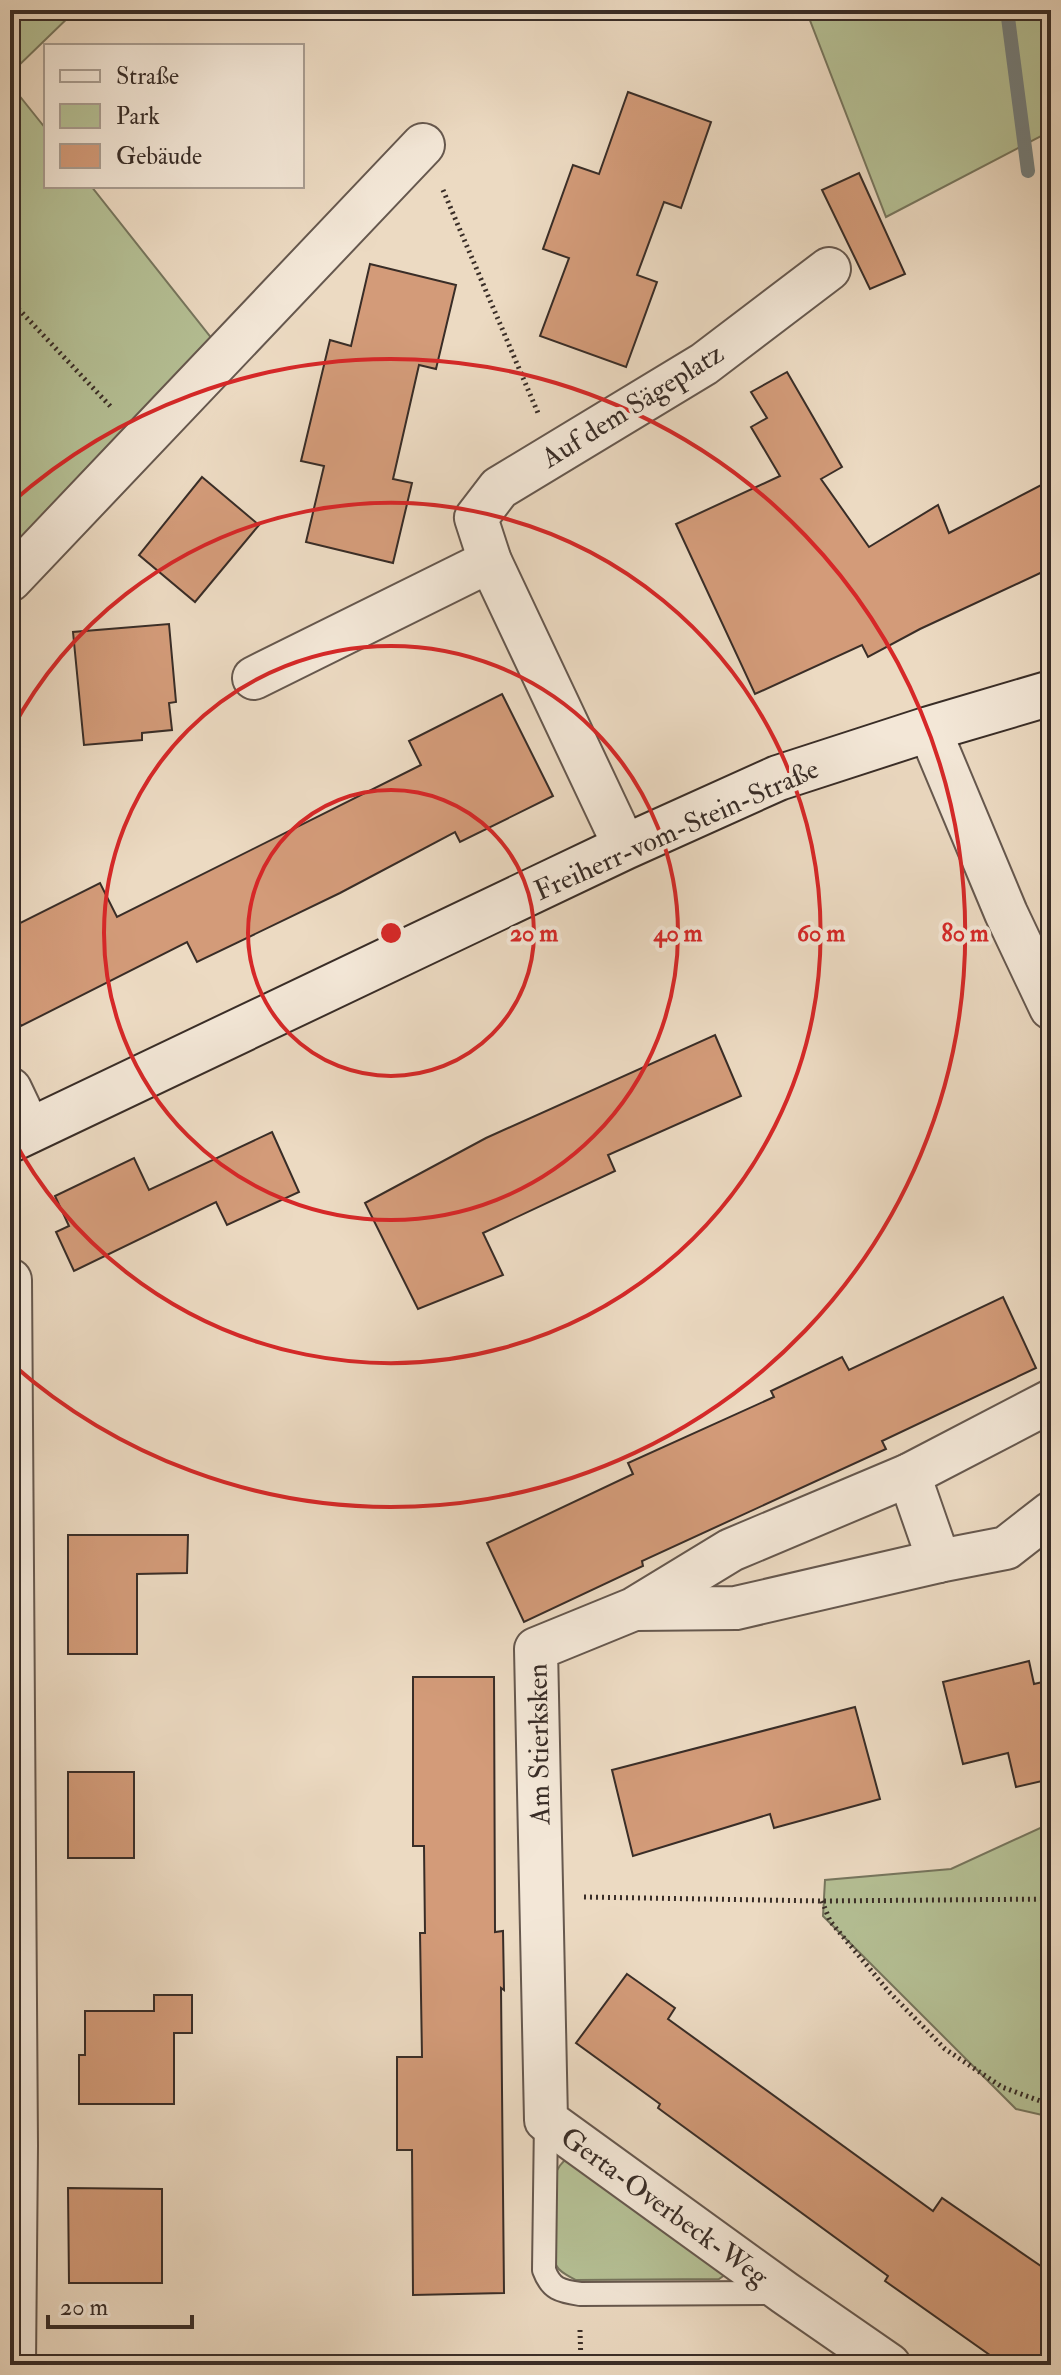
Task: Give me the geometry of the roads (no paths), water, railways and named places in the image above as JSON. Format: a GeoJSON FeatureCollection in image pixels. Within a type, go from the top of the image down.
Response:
{"type":"FeatureCollection","features":[{"type":"Feature","properties":{"kind":"main road","name":"Freiherr-vom-Stein-Straße"},"geometry":{"type":"LineString","coordinates":[[20,1135],[625,847],[778,778],[1051,693]]}},
{"type":"Feature","properties":{"kind":"street"},"geometry":{"type":"LineString","coordinates":[[10,580],[423,145]]}},
{"type":"Feature","properties":{"kind":"street","name":"Auf dem Sägeplatz"},"geometry":{"type":"LineString","coordinates":[[625,847],[490,561],[476,518],[499,488],[704,364],[829,269]]}},
{"type":"Feature","properties":{"kind":"street"},"geometry":{"type":"LineString","coordinates":[[254,678],[490,561]]}},
{"type":"Feature","properties":{"kind":"street"},"geometry":{"type":"LineString","coordinates":[[929,729],[1006,913],[1051,1008]]}},
{"type":"Feature","properties":{"kind":"street"},"geometry":{"type":"LineString","coordinates":[[10,1089],[20,1135]]}},
{"type":"Feature","properties":{"kind":"street"},"geometry":{"type":"LineString","coordinates":[[10,1280],[16,2130],[14,2365]]}},
{"type":"Feature","properties":{"kind":"street","name":"Am Stierksken"},"geometry":{"type":"LineString","coordinates":[[540,1896],[536,1649],[634,1609],[731,1550],[909,1475],[1051,1401]]}},
{"type":"Feature","properties":{"kind":"street"},"geometry":{"type":"LineString","coordinates":[[909,1475],[939,1561]]}},
{"type":"Feature","properties":{"kind":"street","name":"Am Stierksken"},"geometry":{"type":"LineString","coordinates":[[634,1609],[736,1608],[1006,1548],[1051,1513]]}},
{"type":"Feature","properties":{"kind":"street","name":"Gerta-Overbeck-Weg"},"geometry":{"type":"LineString","coordinates":[[540,1896],[546,2120],[889,2365]]}},
{"type":"Feature","properties":{"kind":"lane"},"geometry":{"type":"LineString","coordinates":[[546,2120],[544,2270],[549,2282],[563,2292],[580,2294],[785,2293]]}},
{"type":"Feature","properties":{"kind":"waterway"},"geometry":{"type":"LineString","coordinates":[[1007,10],[1028,171]]}}]}
